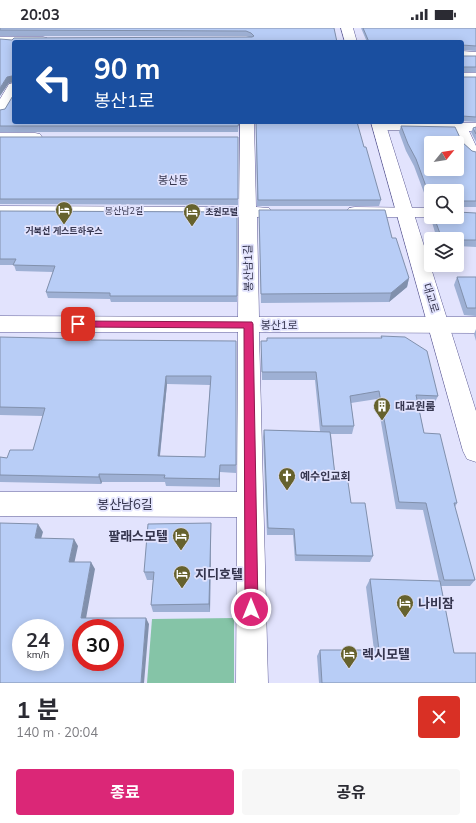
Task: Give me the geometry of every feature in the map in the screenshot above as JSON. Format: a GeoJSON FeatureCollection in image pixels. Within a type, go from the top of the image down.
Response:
{"type":"FeatureCollection","features":[{"type":"Feature","properties":{"kind":"street"},"geometry":{"type":"LineString","coordinates":[[42,40],[48,28]]}},
{"type":"Feature","properties":{"kind":"street"},"geometry":{"type":"LineString","coordinates":[[347,28],[350,40]]}},
{"type":"Feature","properties":{"kind":"street"},"geometry":{"type":"LineString","coordinates":[[0,40],[12,40]]}},
{"type":"Feature","properties":{"kind":"street"},"geometry":{"type":"LineString","coordinates":[[464,55],[476,56]]}},
{"type":"Feature","properties":{"kind":"street"},"geometry":{"type":"LineString","coordinates":[[464,77],[476,77]]}},
{"type":"Feature","properties":{"kind":"street"},"geometry":{"type":"LineString","coordinates":[[0,82],[12,82]]}},
{"type":"Feature","properties":{"kind":"street"},"geometry":{"type":"LineString","coordinates":[[0,111],[12,90]]}},
{"type":"Feature","properties":{"kind":"street"},"geometry":{"type":"LineString","coordinates":[[378,124],[476,127]]}},
{"type":"Feature","properties":{"kind":"street","name":"대교로"},"geometry":{"type":"LineString","coordinates":[[378,124],[476,451]]}},
{"type":"Feature","properties":{"kind":"street"},"geometry":{"type":"LineString","coordinates":[[459,126],[472,150],[463,155],[468,162],[476,167]]}},
{"type":"Feature","properties":{"kind":"street","name":"봉산남1길"},"geometry":{"type":"LineString","coordinates":[[241,132],[248,212],[252,683]]}},
{"type":"Feature","properties":{"kind":"street"},"geometry":{"type":"LineString","coordinates":[[0,137],[48,137]]}},
{"type":"Feature","properties":{"kind":"street","name":"봉산남2길"},"geometry":{"type":"LineString","coordinates":[[0,211],[248,212]]}},
{"type":"Feature","properties":{"kind":"street"},"geometry":{"type":"LineString","coordinates":[[248,212],[279,212]]}},
{"type":"Feature","properties":{"kind":"street"},"geometry":{"type":"LineString","coordinates":[[342,212],[424,213]]}},
{"type":"Feature","properties":{"kind":"street","name":"봉산1로"},"geometry":{"type":"LineString","coordinates":[[0,324],[476,325]]}},
{"type":"Feature","properties":{"kind":"street","name":"봉산남6길"},"geometry":{"type":"LineString","coordinates":[[0,504],[250,505]]}},
{"type":"Feature","properties":{"kind":"green space"},"geometry":{"type":"Polygon","coordinates":[[[234,618],[234,683],[147,683],[152,619],[234,618]]]}},
{"type":"Feature","properties":{"kind":"building"},"geometry":{"type":"Polygon","coordinates":[[[0,28],[334,28],[337,40],[12,40],[14,38],[254,36],[246,31],[0,30],[0,28]]]}},
{"type":"Feature","properties":{"kind":"building"},"geometry":{"type":"Polygon","coordinates":[[[363,28],[476,28],[476,46],[464,45],[464,40],[368,40],[363,28]]]}},
{"type":"Feature","properties":{"kind":"building"},"geometry":{"type":"Polygon","coordinates":[[[0,39],[12,40],[12,76],[7,77],[0,88],[0,39]]]}},
{"type":"Feature","properties":{"kind":"building"},"geometry":{"type":"Polygon","coordinates":[[[464,56],[476,56],[476,67],[464,67],[464,56]]]}},
{"type":"Feature","properties":{"kind":"building"},"geometry":{"type":"Polygon","coordinates":[[[464,77],[476,77],[476,117],[464,116],[464,77]]]}},
{"type":"Feature","properties":{"kind":"building"},"geometry":{"type":"Polygon","coordinates":[[[12,97],[12,124],[238,124],[238,126],[0,126],[0,110],[5,109],[12,97]]]}},
{"type":"Feature","properties":{"kind":"building"},"geometry":{"type":"Polygon","coordinates":[[[256,124],[358,124],[364,147],[366,147],[381,200],[258,200],[256,124]]]}},
{"type":"Feature","properties":{"kind":"building"},"geometry":{"type":"Polygon","coordinates":[[[401,126],[455,127],[459,136],[424,136],[424,176],[464,176],[464,144],[472,151],[476,152],[476,201],[464,201],[464,184],[425,184],[401,126]]]}},
{"type":"Feature","properties":{"kind":"building"},"geometry":{"type":"Polygon","coordinates":[[[476,127],[476,134],[473,128],[476,127]]]}},
{"type":"Feature","properties":{"kind":"building"},"geometry":{"type":"Polygon","coordinates":[[[0,137],[238,137],[238,199],[0,199],[0,137]]]}},
{"type":"Feature","properties":{"kind":"building"},"geometry":{"type":"Polygon","coordinates":[[[259,210],[385,210],[392,238],[396,238],[409,278],[391,293],[261,294],[259,210]]]}},
{"type":"Feature","properties":{"kind":"building"},"geometry":{"type":"Polygon","coordinates":[[[0,211],[237,212],[237,296],[110,296],[110,293],[46,292],[55,266],[13,265],[16,259],[0,259],[0,211]]]}},
{"type":"Feature","properties":{"kind":"building"},"geometry":{"type":"Polygon","coordinates":[[[464,212],[476,213],[476,240],[464,240],[464,232],[439,232],[437,224],[464,224],[464,212]]]}},
{"type":"Feature","properties":{"kind":"building"},"geometry":{"type":"Polygon","coordinates":[[[457,277],[476,277],[476,308],[467,308],[457,277]]]}},
{"type":"Feature","properties":{"kind":"building"},"geometry":{"type":"Polygon","coordinates":[[[381,336],[405,337],[427,351],[438,396],[416,395],[424,433],[440,434],[457,503],[454,503],[475,580],[444,580],[426,503],[399,502],[379,391],[350,396],[354,426],[322,426],[316,372],[262,372],[261,341],[267,341],[267,338],[382,338],[381,336]]]}},
{"type":"Feature","properties":{"kind":"building"},"geometry":{"type":"Polygon","coordinates":[[[0,337],[91,340],[236,341],[236,465],[220,465],[219,479],[164,478],[165,475],[99,474],[99,477],[0,475],[0,457],[7,458],[10,450],[33,450],[45,408],[0,407],[0,337]],[[166,376],[158,456],[205,457],[211,376],[166,376]]]}},
{"type":"Feature","properties":{"kind":"building"},"geometry":{"type":"Polygon","coordinates":[[[264,430],[330,432],[335,475],[347,475],[351,503],[365,503],[373,556],[296,555],[294,529],[268,528],[264,430]]]}},
{"type":"Feature","properties":{"kind":"building"},"geometry":{"type":"Polygon","coordinates":[[[0,523],[38,524],[35,538],[74,539],[69,562],[91,562],[81,618],[146,618],[141,683],[0,683],[0,523]]]}},
{"type":"Feature","properties":{"kind":"building"},"geometry":{"type":"Polygon","coordinates":[[[211,523],[209,604],[151,605],[154,572],[144,572],[148,524],[211,523]]]}},
{"type":"Feature","properties":{"kind":"building"},"geometry":{"type":"Polygon","coordinates":[[[370,579],[440,581],[454,653],[476,653],[476,683],[322,683],[320,650],[379,650],[370,579]]]}},
{"type":"Feature","properties":{"kind":"place","name":"거북선 게스트하우스"},"geometry":{"type":"Point","coordinates":[64,225]}},
{"type":"Feature","properties":{"kind":"place","name":"초원모텔"},"geometry":{"type":"Point","coordinates":[192,227]}},
{"type":"Feature","properties":{"kind":"place","name":"대교원룸"},"geometry":{"type":"Point","coordinates":[382,421]}},
{"type":"Feature","properties":{"kind":"place","name":"예수인교회"},"geometry":{"type":"Point","coordinates":[287,491]}},
{"type":"Feature","properties":{"kind":"place","name":"팔래스모텔"},"geometry":{"type":"Point","coordinates":[181,551]}},
{"type":"Feature","properties":{"kind":"place","name":"지디호텔"},"geometry":{"type":"Point","coordinates":[182,589]}},
{"type":"Feature","properties":{"kind":"place","name":"나비잠"},"geometry":{"type":"Point","coordinates":[405,618]}},
{"type":"Feature","properties":{"kind":"place","name":"렉시모텔"},"geometry":{"type":"Point","coordinates":[349,669]}},
{"type":"Feature","properties":{"kind":"district","name":"봉산동"},"geometry":{"type":"Point","coordinates":[173,180]}},
{"type":"Feature","properties":{"kind":"route"},"geometry":{"type":"LineString","coordinates":[[78,324],[249,324],[251,609]]}}]}
